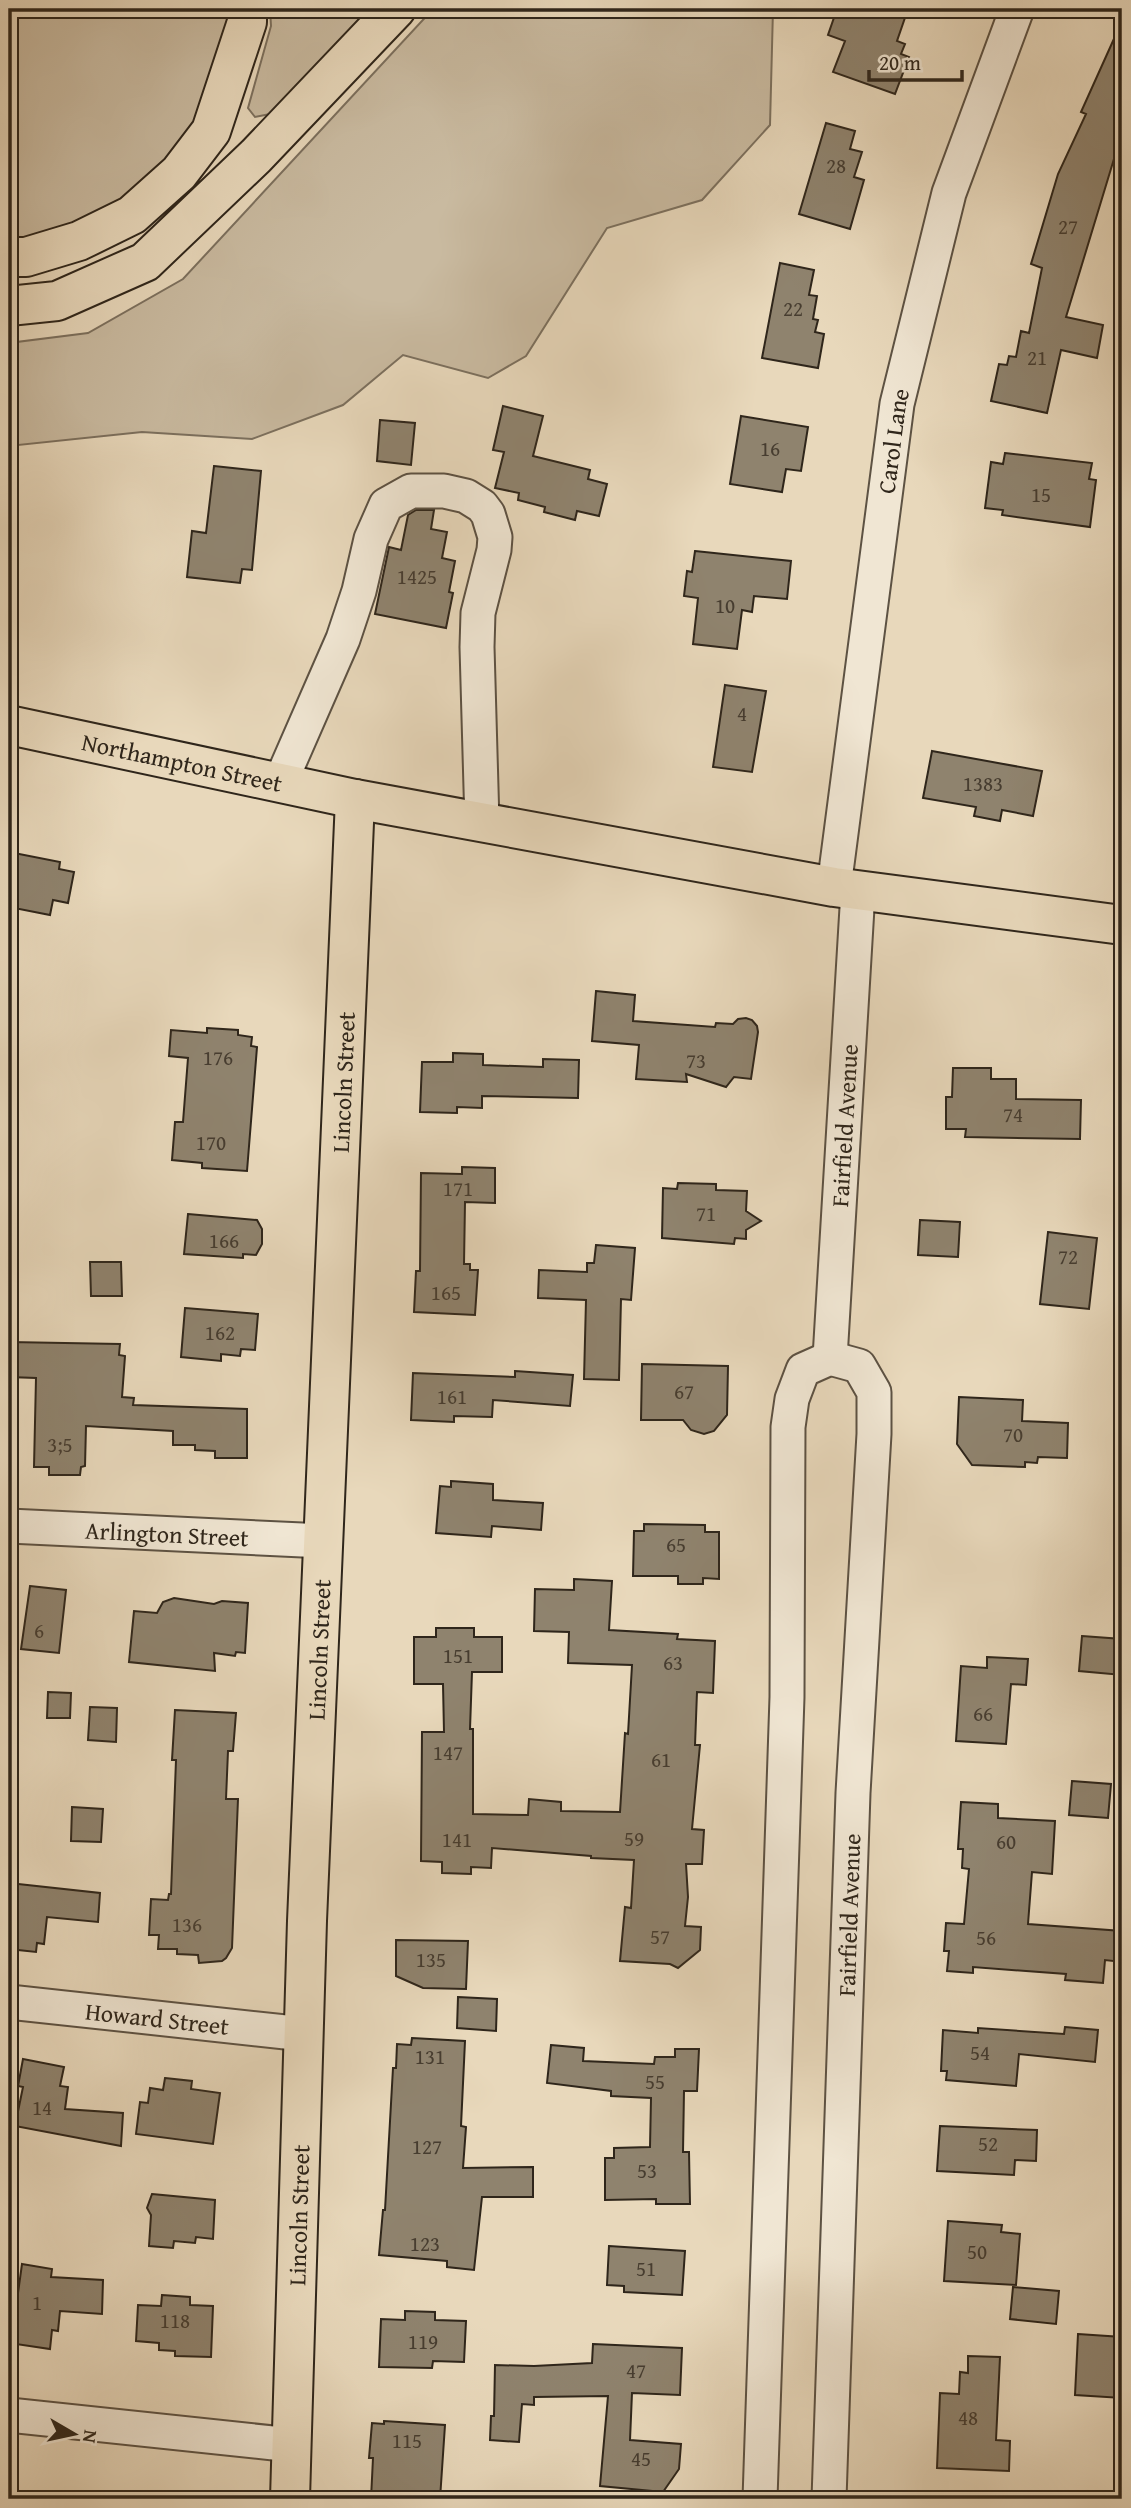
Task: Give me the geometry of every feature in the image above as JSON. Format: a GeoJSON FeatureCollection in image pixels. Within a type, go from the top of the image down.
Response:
{"type":"FeatureCollection","features":[{"type":"Feature","properties":{"kind":"main road"},"geometry":{"type":"LineString","coordinates":[[9,257],[26,257],[90,236],[132,215],[179,173],[211,131],[247,22],[247,9]]}},
{"type":"Feature","properties":{"kind":"main road"},"geometry":{"type":"LineString","coordinates":[[9,306],[57,301],[145,261],[256,156],[396,9]]}},
{"type":"Feature","properties":{"kind":"main road","name":"Northampton Street"},"geometry":{"type":"LineString","coordinates":[[9,725],[355,799],[846,889],[1122,925]]}},
{"type":"Feature","properties":{"kind":"main road","name":"Lincoln Street"},"geometry":{"type":"LineString","coordinates":[[290,2499],[304,2034],[355,799]]}},
{"type":"Feature","properties":{"kind":"street","name":"Carol Lane"},"geometry":{"type":"LineString","coordinates":[[846,889],[897,404],[949,193],[1017,9]]}},
{"type":"Feature","properties":{"kind":"street"},"geometry":{"type":"LineString","coordinates":[[280,783],[343,639],[359,591],[371,539],[386,505],[411,491],[444,491],[466,496],[482,506],[488,514],[495,537],[478,613],[482,823]]}},
{"type":"Feature","properties":{"kind":"street","name":"Fairfield Avenue"},"geometry":{"type":"LineString","coordinates":[[829,2499],[853,1793],[874,1434],[874,1392],[859,1366],[830,1358],[846,889]]}},
{"type":"Feature","properties":{"kind":"street"},"geometry":{"type":"LineString","coordinates":[[760,2499],[787,1697],[788,1427],[792,1399],[803,1370],[830,1358]]}},
{"type":"Feature","properties":{"kind":"street","name":"Arlington Street"},"geometry":{"type":"LineString","coordinates":[[9,1526],[324,1541]]}},
{"type":"Feature","properties":{"kind":"street","name":"Howard Street"},"geometry":{"type":"LineString","coordinates":[[9,2001],[304,2034]]}},
{"type":"Feature","properties":{"kind":"street"},"geometry":{"type":"LineString","coordinates":[[9,2414],[292,2445]]}},
{"type":"Feature","properties":{"kind":"shaded area"},"geometry":{"type":"Polygon","coordinates":[[[9,9],[234,9],[203,112],[186,140],[151,180],[130,196],[85,220],[60,229],[9,240],[9,9]]]}},
{"type":"Feature","properties":{"kind":"shaded area"},"geometry":{"type":"Polygon","coordinates":[[[270,9],[369,9],[270,114],[255,117],[248,108],[271,26],[270,9]]]}},
{"type":"Feature","properties":{"kind":"shaded area"},"geometry":{"type":"Polygon","coordinates":[[[433,9],[773,9],[770,125],[702,200],[607,228],[526,356],[488,378],[403,355],[343,405],[252,439],[142,432],[9,446],[9,343],[88,333],[183,279],[433,9]]]}},
{"type":"Feature","properties":{"kind":"shaded area"},"geometry":{"type":"Polygon","coordinates":[[[1082,9],[1122,9],[1122,18],[1082,9]]]}},
{"type":"Feature","properties":{"kind":"building"},"geometry":{"type":"Polygon","coordinates":[[[837,9],[908,9],[897,41],[905,44],[901,54],[909,57],[895,94],[833,72],[845,41],[828,35],[837,9]]]}},
{"type":"Feature","properties":{"kind":"building"},"geometry":{"type":"Polygon","coordinates":[[[1122,21],[1122,152],[1117,149],[1066,317],[1103,325],[1097,358],[1061,350],[1047,413],[991,401],[999,364],[1007,365],[1009,356],[1016,357],[1021,331],[1029,333],[1042,268],[1031,264],[1058,174],[1086,114],[1081,112],[1122,21]]]}},
{"type":"Feature","properties":{"kind":"building"},"geometry":{"type":"Polygon","coordinates":[[[826,123],[855,131],[850,149],[862,152],[854,177],[864,180],[850,229],[799,214],[826,123]]]}},
{"type":"Feature","properties":{"kind":"building"},"geometry":{"type":"Polygon","coordinates":[[[780,263],[814,270],[809,295],[817,296],[813,319],[818,320],[815,332],[824,334],[818,368],[762,358],[780,263]]]}},
{"type":"Feature","properties":{"kind":"building"},"geometry":{"type":"Polygon","coordinates":[[[503,406],[543,416],[533,456],[590,470],[588,479],[607,484],[599,516],[577,511],[575,520],[544,512],[545,507],[518,500],[519,493],[495,488],[504,452],[493,450],[503,406]]]}},
{"type":"Feature","properties":{"kind":"building"},"geometry":{"type":"Polygon","coordinates":[[[741,416],[808,427],[801,471],[786,469],[782,492],[730,484],[741,416]]]}},
{"type":"Feature","properties":{"kind":"building"},"geometry":{"type":"Polygon","coordinates":[[[380,420],[415,423],[411,465],[377,461],[380,420]]]}},
{"type":"Feature","properties":{"kind":"building"},"geometry":{"type":"Polygon","coordinates":[[[1005,453],[1092,463],[1089,479],[1096,480],[1090,527],[1002,515],[1003,510],[985,508],[991,462],[1003,464],[1005,453]]]}},
{"type":"Feature","properties":{"kind":"building"},"geometry":{"type":"Polygon","coordinates":[[[214,466],[261,471],[252,570],[242,569],[240,583],[187,577],[192,531],[206,533],[214,466]]]}},
{"type":"Feature","properties":{"kind":"building"},"geometry":{"type":"Polygon","coordinates":[[[416,510],[434,510],[431,529],[447,532],[442,558],[455,561],[449,592],[453,593],[446,628],[375,614],[389,547],[401,550],[408,515],[416,510]]]}},
{"type":"Feature","properties":{"kind":"building"},"geometry":{"type":"Polygon","coordinates":[[[695,551],[791,561],[787,599],[754,596],[752,612],[742,610],[737,649],[693,644],[698,598],[684,596],[687,571],[692,572],[695,551]]]}},
{"type":"Feature","properties":{"kind":"building"},"geometry":{"type":"Polygon","coordinates":[[[725,685],[766,691],[752,772],[713,767],[725,685]]]}},
{"type":"Feature","properties":{"kind":"building"},"geometry":{"type":"Polygon","coordinates":[[[932,751],[1042,771],[1033,816],[1002,810],[1000,821],[974,816],[976,807],[923,798],[932,751]]]}},
{"type":"Feature","properties":{"kind":"building"},"geometry":{"type":"Polygon","coordinates":[[[9,852],[60,862],[59,869],[74,872],[68,903],[53,900],[50,915],[9,907],[9,852]]]}},
{"type":"Feature","properties":{"kind":"building"},"geometry":{"type":"Polygon","coordinates":[[[596,991],[635,995],[633,1021],[715,1027],[716,1023],[733,1024],[738,1019],[746,1018],[752,1020],[758,1032],[751,1079],[734,1077],[726,1087],[686,1074],[687,1082],[636,1079],[639,1045],[592,1041],[596,991]]]}},
{"type":"Feature","properties":{"kind":"building"},"geometry":{"type":"Polygon","coordinates":[[[207,1028],[238,1030],[238,1035],[252,1037],[251,1046],[257,1047],[247,1171],[202,1168],[202,1163],[172,1160],[175,1122],[183,1122],[188,1058],[169,1056],[171,1030],[207,1033],[207,1028]]]}},
{"type":"Feature","properties":{"kind":"building"},"geometry":{"type":"Polygon","coordinates":[[[453,1053],[483,1054],[483,1065],[543,1067],[543,1059],[579,1060],[578,1098],[482,1096],[482,1108],[457,1107],[457,1113],[420,1112],[422,1062],[453,1062],[453,1053]]]}},
{"type":"Feature","properties":{"kind":"building"},"geometry":{"type":"Polygon","coordinates":[[[953,1068],[991,1068],[991,1079],[1016,1079],[1016,1099],[1081,1100],[1080,1139],[965,1137],[966,1129],[946,1129],[946,1097],[952,1097],[953,1068]]]}},
{"type":"Feature","properties":{"kind":"building"},"geometry":{"type":"Polygon","coordinates":[[[462,1167],[495,1168],[495,1203],[465,1202],[464,1264],[470,1264],[470,1270],[478,1270],[475,1315],[414,1312],[416,1271],[420,1271],[421,1173],[462,1174],[462,1167]]]}},
{"type":"Feature","properties":{"kind":"building"},"geometry":{"type":"Polygon","coordinates":[[[678,1183],[716,1184],[716,1190],[747,1191],[746,1211],[761,1221],[746,1230],[746,1239],[735,1238],[734,1244],[662,1238],[663,1188],[677,1189],[678,1183]]]}},
{"type":"Feature","properties":{"kind":"building"},"geometry":{"type":"Polygon","coordinates":[[[188,1214],[257,1220],[262,1229],[262,1244],[256,1255],[243,1254],[243,1258],[184,1254],[188,1214]]]}},
{"type":"Feature","properties":{"kind":"building"},"geometry":{"type":"Polygon","coordinates":[[[920,1220],[960,1222],[958,1257],[918,1255],[920,1220]]]}},
{"type":"Feature","properties":{"kind":"building"},"geometry":{"type":"Polygon","coordinates":[[[1048,1232],[1097,1238],[1089,1309],[1040,1304],[1048,1232]]]}},
{"type":"Feature","properties":{"kind":"building"},"geometry":{"type":"Polygon","coordinates":[[[596,1245],[635,1248],[631,1300],[621,1299],[619,1380],[584,1379],[586,1300],[538,1298],[539,1270],[587,1272],[587,1263],[594,1263],[596,1245]]]}},
{"type":"Feature","properties":{"kind":"building"},"geometry":{"type":"Polygon","coordinates":[[[90,1262],[121,1262],[122,1296],[91,1296],[90,1262]]]}},
{"type":"Feature","properties":{"kind":"building"},"geometry":{"type":"Polygon","coordinates":[[[185,1308],[258,1314],[255,1350],[241,1349],[240,1356],[221,1354],[221,1361],[181,1357],[185,1308]]]}},
{"type":"Feature","properties":{"kind":"building"},"geometry":{"type":"Polygon","coordinates":[[[9,1342],[120,1344],[119,1355],[125,1356],[122,1397],[134,1398],[133,1405],[247,1409],[247,1458],[215,1458],[215,1451],[195,1450],[195,1445],[173,1445],[173,1431],[86,1426],[85,1466],[81,1467],[80,1475],[49,1475],[49,1467],[34,1467],[36,1378],[9,1377],[9,1342]]]}},
{"type":"Feature","properties":{"kind":"building"},"geometry":{"type":"Polygon","coordinates":[[[642,1364],[728,1366],[727,1415],[714,1431],[704,1434],[691,1430],[683,1420],[641,1420],[642,1364]]]}},
{"type":"Feature","properties":{"kind":"building"},"geometry":{"type":"Polygon","coordinates":[[[515,1371],[573,1375],[570,1406],[493,1400],[492,1417],[454,1416],[454,1422],[411,1420],[413,1373],[515,1377],[515,1371]]]}},
{"type":"Feature","properties":{"kind":"building"},"geometry":{"type":"Polygon","coordinates":[[[959,1397],[1023,1400],[1022,1421],[1068,1423],[1067,1458],[1038,1457],[1037,1463],[1025,1462],[1025,1467],[972,1465],[957,1444],[959,1397]]]}},
{"type":"Feature","properties":{"kind":"building"},"geometry":{"type":"Polygon","coordinates":[[[451,1481],[493,1484],[493,1500],[543,1503],[541,1530],[492,1526],[491,1537],[436,1533],[440,1486],[451,1487],[451,1481]]]}},
{"type":"Feature","properties":{"kind":"building"},"geometry":{"type":"Polygon","coordinates":[[[644,1524],[705,1525],[705,1532],[719,1532],[719,1579],[703,1578],[703,1584],[678,1584],[678,1576],[633,1576],[634,1531],[644,1531],[644,1524]]]}},
{"type":"Feature","properties":{"kind":"building"},"geometry":{"type":"Polygon","coordinates":[[[574,1579],[612,1581],[609,1630],[678,1634],[677,1639],[715,1641],[713,1693],[697,1692],[695,1745],[700,1745],[692,1829],[704,1830],[702,1864],[686,1864],[688,1897],[685,1926],[701,1927],[700,1950],[678,1968],[670,1964],[620,1961],[625,1907],[631,1908],[634,1860],[492,1848],[491,1868],[471,1867],[471,1874],[442,1873],[442,1862],[421,1861],[422,1732],[444,1732],[443,1684],[414,1684],[414,1637],[436,1637],[436,1628],[474,1628],[474,1637],[502,1637],[502,1672],[472,1672],[470,1729],[473,1729],[473,1814],[528,1815],[529,1799],[561,1802],[561,1811],[620,1812],[632,1665],[568,1663],[569,1632],[534,1631],[535,1589],[574,1590],[574,1579]]]}},
{"type":"Feature","properties":{"kind":"building"},"geometry":{"type":"Polygon","coordinates":[[[30,1586],[66,1590],[59,1653],[21,1649],[30,1586]]]}},
{"type":"Feature","properties":{"kind":"building"},"geometry":{"type":"Polygon","coordinates":[[[174,1598],[214,1604],[222,1601],[248,1603],[245,1653],[236,1652],[235,1656],[214,1653],[215,1671],[129,1662],[134,1611],[157,1613],[163,1602],[174,1598]]]}},
{"type":"Feature","properties":{"kind":"building"},"geometry":{"type":"Polygon","coordinates":[[[1082,1636],[1122,1639],[1122,1675],[1079,1671],[1082,1636]]]}},
{"type":"Feature","properties":{"kind":"building"},"geometry":{"type":"Polygon","coordinates":[[[987,1657],[1028,1659],[1026,1685],[1011,1684],[1006,1744],[956,1741],[961,1666],[987,1668],[987,1657]]]}},
{"type":"Feature","properties":{"kind":"building"},"geometry":{"type":"Polygon","coordinates":[[[48,1692],[71,1693],[70,1718],[47,1718],[48,1692]]]}},
{"type":"Feature","properties":{"kind":"building"},"geometry":{"type":"Polygon","coordinates":[[[90,1707],[117,1708],[116,1742],[88,1740],[90,1707]]]}},
{"type":"Feature","properties":{"kind":"building"},"geometry":{"type":"Polygon","coordinates":[[[175,1710],[236,1713],[233,1751],[228,1751],[226,1799],[238,1799],[232,1948],[222,1961],[199,1963],[198,1955],[177,1954],[177,1949],[158,1949],[159,1935],[149,1935],[151,1899],[168,1900],[171,1894],[175,1710]]]}},
{"type":"Feature","properties":{"kind":"building"},"geometry":{"type":"Polygon","coordinates":[[[1072,1781],[1111,1784],[1108,1818],[1069,1815],[1072,1781]]]}},
{"type":"Feature","properties":{"kind":"building"},"geometry":{"type":"Polygon","coordinates":[[[961,1802],[998,1804],[998,1818],[1055,1821],[1052,1874],[1032,1872],[1028,1924],[1122,1931],[1122,1962],[1105,1960],[1103,1983],[1065,1980],[1066,1974],[973,1967],[973,1973],[947,1971],[949,1951],[944,1951],[946,1923],[964,1924],[969,1869],[962,1868],[963,1849],[958,1849],[961,1802]]]}},
{"type":"Feature","properties":{"kind":"building"},"geometry":{"type":"Polygon","coordinates":[[[72,1807],[103,1809],[101,1842],[71,1841],[72,1807]]]}},
{"type":"Feature","properties":{"kind":"building"},"geometry":{"type":"Polygon","coordinates":[[[9,1883],[100,1893],[98,1922],[47,1917],[44,1944],[37,1943],[36,1952],[9,1949],[9,1883]]]}},
{"type":"Feature","properties":{"kind":"building"},"geometry":{"type":"Polygon","coordinates":[[[396,1940],[468,1941],[466,1989],[423,1988],[396,1976],[396,1940]]]}},
{"type":"Feature","properties":{"kind":"building"},"geometry":{"type":"Polygon","coordinates":[[[458,1997],[497,1999],[496,2031],[457,2028],[458,1997]]]}},
{"type":"Feature","properties":{"kind":"building"},"geometry":{"type":"Polygon","coordinates":[[[1065,2027],[1098,2030],[1095,2062],[1019,2054],[1016,2086],[946,2080],[947,2071],[941,2071],[943,2030],[978,2033],[978,2028],[1064,2034],[1065,2027]]]}},
{"type":"Feature","properties":{"kind":"building"},"geometry":{"type":"Polygon","coordinates":[[[412,2038],[465,2041],[461,2126],[466,2127],[463,2168],[533,2167],[533,2197],[482,2197],[474,2270],[447,2267],[447,2261],[379,2255],[385,2210],[393,2068],[396,2068],[397,2044],[411,2045],[412,2038]]]}},
{"type":"Feature","properties":{"kind":"building"},"geometry":{"type":"Polygon","coordinates":[[[551,2045],[584,2048],[583,2061],[654,2064],[655,2057],[675,2057],[675,2049],[699,2049],[697,2091],[684,2091],[683,2152],[689,2152],[690,2204],[656,2204],[656,2199],[605,2200],[605,2158],[614,2158],[614,2148],[650,2147],[651,2098],[611,2096],[611,2091],[547,2083],[551,2045]]]}},
{"type":"Feature","properties":{"kind":"building"},"geometry":{"type":"Polygon","coordinates":[[[23,2059],[64,2067],[60,2086],[68,2087],[65,2109],[123,2113],[121,2146],[15,2126],[23,2087],[18,2086],[23,2059]]]}},
{"type":"Feature","properties":{"kind":"building"},"geometry":{"type":"Polygon","coordinates":[[[165,2078],[192,2081],[191,2089],[220,2093],[213,2144],[136,2134],[140,2102],[148,2103],[150,2088],[163,2090],[165,2078]]]}},
{"type":"Feature","properties":{"kind":"building"},"geometry":{"type":"Polygon","coordinates":[[[940,2126],[1037,2130],[1036,2161],[1015,2160],[1014,2175],[937,2171],[940,2126]]]}},
{"type":"Feature","properties":{"kind":"building"},"geometry":{"type":"Polygon","coordinates":[[[152,2194],[215,2200],[213,2239],[196,2237],[195,2243],[174,2241],[173,2248],[149,2246],[151,2215],[147,2208],[152,2194]]]}},
{"type":"Feature","properties":{"kind":"building"},"geometry":{"type":"Polygon","coordinates":[[[948,2221],[1002,2225],[1001,2232],[1020,2234],[1016,2285],[944,2281],[948,2221]]]}},
{"type":"Feature","properties":{"kind":"building"},"geometry":{"type":"Polygon","coordinates":[[[609,2246],[685,2251],[682,2295],[624,2292],[624,2286],[607,2285],[609,2246]]]}},
{"type":"Feature","properties":{"kind":"building"},"geometry":{"type":"Polygon","coordinates":[[[22,2264],[52,2269],[51,2277],[103,2280],[102,2314],[60,2311],[58,2331],[52,2330],[50,2349],[9,2343],[13,2293],[18,2293],[22,2264]]]}},
{"type":"Feature","properties":{"kind":"building"},"geometry":{"type":"Polygon","coordinates":[[[1013,2287],[1059,2291],[1056,2324],[1010,2319],[1013,2287]]]}},
{"type":"Feature","properties":{"kind":"building"},"geometry":{"type":"Polygon","coordinates":[[[162,2295],[190,2297],[190,2305],[213,2306],[211,2357],[175,2356],[175,2351],[159,2350],[159,2343],[136,2341],[138,2305],[161,2306],[162,2295]]]}},
{"type":"Feature","properties":{"kind":"building"},"geometry":{"type":"Polygon","coordinates":[[[405,2311],[435,2312],[435,2320],[466,2321],[464,2362],[433,2361],[432,2368],[379,2367],[381,2319],[405,2320],[405,2311]]]}},
{"type":"Feature","properties":{"kind":"building"},"geometry":{"type":"Polygon","coordinates":[[[1078,2334],[1122,2337],[1122,2398],[1075,2395],[1078,2334]]]}},
{"type":"Feature","properties":{"kind":"building"},"geometry":{"type":"Polygon","coordinates":[[[593,2344],[682,2348],[680,2395],[632,2393],[630,2440],[681,2444],[679,2469],[663,2492],[600,2486],[608,2396],[534,2397],[534,2405],[522,2404],[519,2442],[490,2440],[491,2416],[494,2416],[495,2365],[592,2363],[593,2344]]]}},
{"type":"Feature","properties":{"kind":"building"},"geometry":{"type":"Polygon","coordinates":[[[968,2356],[1000,2357],[996,2440],[1010,2441],[1009,2471],[937,2468],[940,2393],[959,2394],[960,2372],[968,2373],[968,2356]]]}},
{"type":"Feature","properties":{"kind":"building"},"geometry":{"type":"Polygon","coordinates":[[[384,2421],[445,2425],[440,2499],[371,2499],[373,2458],[369,2458],[372,2423],[384,2424],[384,2421]]]}}]}
